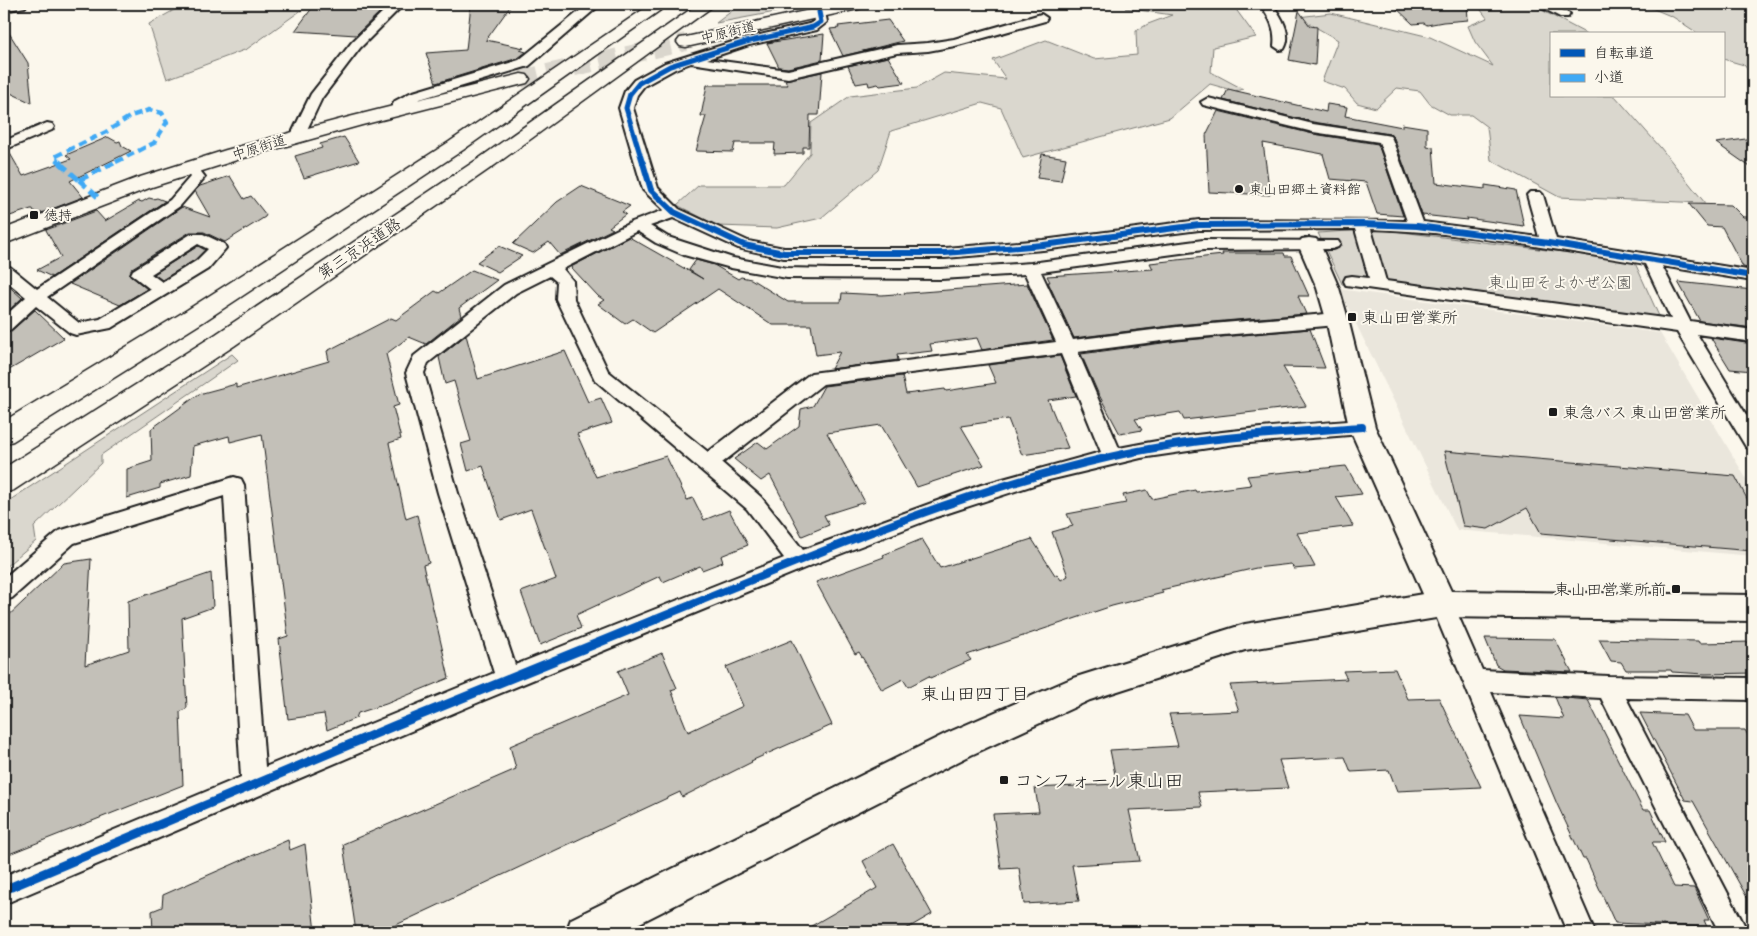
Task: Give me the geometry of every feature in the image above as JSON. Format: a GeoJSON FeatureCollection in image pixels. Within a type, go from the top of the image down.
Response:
{"type":"FeatureCollection","features":[{"type":"Feature","properties":{"kind":"main road","name":"第三京浜道路"},"geometry":{"type":"LineString","coordinates":[[4,434],[195,316],[456,146],[661,4]]}},
{"type":"Feature","properties":{"kind":"main road","name":"第三京浜道路"},"geometry":{"type":"LineString","coordinates":[[4,482],[225,340],[488,161],[708,4]]}},
{"type":"Feature","properties":{"kind":"main road","name":"中原街道"},"geometry":{"type":"LineString","coordinates":[[686,42],[858,4]]}},
{"type":"Feature","properties":{"kind":"main road","name":"中原街道"},"geometry":{"type":"LineString","coordinates":[[4,237],[100,199],[190,167],[298,135],[521,79]]}},
{"type":"Feature","properties":{"kind":"street"},"geometry":{"type":"LineString","coordinates":[[4,8],[21,4]]}},
{"type":"Feature","properties":{"kind":"street"},"geometry":{"type":"LineString","coordinates":[[298,135],[316,97],[356,45],[398,4]]}},
{"type":"Feature","properties":{"kind":"street"},"geometry":{"type":"LineString","coordinates":[[396,111],[400,104],[415,96],[524,63],[595,4]]}},
{"type":"Feature","properties":{"kind":"street"},"geometry":{"type":"LineString","coordinates":[[1266,4],[1273,12],[1282,33],[1280,46]]}},
{"type":"Feature","properties":{"kind":"street"},"geometry":{"type":"LineString","coordinates":[[1541,4],[1564,14]]}},
{"type":"Feature","properties":{"kind":"street"},"geometry":{"type":"LineString","coordinates":[[819,12],[821,22],[813,27],[746,42],[670,66],[639,83],[630,94],[626,108],[651,190],[674,212],[744,245],[784,253],[945,253],[1042,245],[1199,225],[1362,224],[1416,226],[1549,243],[1753,276]]}},
{"type":"Feature","properties":{"kind":"street"},"geometry":{"type":"LineString","coordinates":[[690,59],[738,68],[788,74],[897,49],[928,47],[955,42],[1041,18]]}},
{"type":"Feature","properties":{"kind":"street"},"geometry":{"type":"LineString","coordinates":[[1208,102],[1313,128],[1385,140],[1416,226]]}},
{"type":"Feature","properties":{"kind":"street"},"geometry":{"type":"LineString","coordinates":[[4,146],[47,127]]}},
{"type":"Feature","properties":{"kind":"street"},"geometry":{"type":"LineString","coordinates":[[4,326],[36,297],[175,202],[198,178],[190,167]]}},
{"type":"Feature","properties":{"kind":"street"},"geometry":{"type":"LineString","coordinates":[[1535,195],[1549,243]]}},
{"type":"Feature","properties":{"kind":"street"},"geometry":{"type":"LineString","coordinates":[[507,678],[448,493],[415,373],[420,360],[510,289],[551,267],[638,226],[674,212]]}},
{"type":"Feature","properties":{"kind":"street"},"geometry":{"type":"LineString","coordinates":[[1362,224],[1379,285]]}},
{"type":"Feature","properties":{"kind":"street"},"geometry":{"type":"LineString","coordinates":[[638,226],[662,240],[690,251],[731,263],[787,273],[941,274],[1031,268],[1203,245],[1332,244]]}},
{"type":"Feature","properties":{"kind":"street"},"geometry":{"type":"LineString","coordinates":[[1309,244],[1316,256],[1328,288],[1337,319],[1362,428],[1442,604],[1580,932]]}},
{"type":"Feature","properties":{"kind":"street"},"geometry":{"type":"LineString","coordinates":[[1651,260],[1684,328],[1753,442]]}},
{"type":"Feature","properties":{"kind":"street"},"geometry":{"type":"LineString","coordinates":[[551,267],[565,280],[565,299],[600,375],[708,463],[754,504],[799,561]]}},
{"type":"Feature","properties":{"kind":"street"},"geometry":{"type":"LineString","coordinates":[[1031,268],[1113,456]]}},
{"type":"Feature","properties":{"kind":"street"},"geometry":{"type":"LineString","coordinates":[[4,271],[76,329],[105,324],[162,289]]}},
{"type":"Feature","properties":{"kind":"street"},"geometry":{"type":"LineString","coordinates":[[1352,281],[1753,336]]}},
{"type":"Feature","properties":{"kind":"street"},"geometry":{"type":"LineString","coordinates":[[708,463],[818,378],[1176,333],[1337,319]]}},
{"type":"Feature","properties":{"kind":"street"},"geometry":{"type":"LineString","coordinates":[[1734,410],[1753,412]]}},
{"type":"Feature","properties":{"kind":"street"},"geometry":{"type":"LineString","coordinates":[[4,890],[507,678],[799,561],[989,489],[1113,456],[1232,436],[1362,428]]}},
{"type":"Feature","properties":{"kind":"street"},"geometry":{"type":"LineString","coordinates":[[4,591],[67,537],[234,485],[254,785]]}},
{"type":"Feature","properties":{"kind":"street"},"geometry":{"type":"LineString","coordinates":[[584,932],[959,744],[1084,688],[1245,637],[1442,604],[1753,608]]}},
{"type":"Feature","properties":{"kind":"street"},"geometry":{"type":"LineString","coordinates":[[1473,680],[1751,693]]}},
{"type":"Feature","properties":{"kind":"street"},"geometry":{"type":"LineString","coordinates":[[1608,687],[1734,932]]}},
{"type":"Feature","properties":{"kind":"shaded area","name":"東急バス 東山田営業所"},"geometry":{"type":"Polygon","coordinates":[[[1339,289],[1660,333],[1753,490],[1753,556],[1457,530],[1339,289]]]}},
{"type":"Feature","properties":{"kind":"green space"},"geometry":{"type":"Polygon","coordinates":[[[185,4],[310,4],[247,49],[167,79],[149,24],[185,4]]]}},
{"type":"Feature","properties":{"kind":"green space"},"geometry":{"type":"Polygon","coordinates":[[[741,4],[803,4],[786,10],[716,23],[741,4]]]}},
{"type":"Feature","properties":{"kind":"green space"},"geometry":{"type":"Polygon","coordinates":[[[1132,4],[1232,4],[1256,37],[1213,47],[1211,72],[1243,89],[1235,91],[1210,84],[1170,118],[1023,158],[1001,108],[982,103],[891,131],[878,170],[821,218],[777,228],[718,226],[677,205],[699,185],[784,185],[810,153],[811,123],[850,96],[917,88],[944,73],[1006,79],[993,60],[1046,40],[1094,59],[1137,55],[1136,31],[1148,24],[1172,15],[1125,8],[1132,4]]]}},
{"type":"Feature","properties":{"kind":"green space"},"geometry":{"type":"Polygon","coordinates":[[[1642,4],[1753,4],[1753,76],[1744,65],[1724,59],[1724,32],[1696,32],[1673,17],[1642,4]]]}},
{"type":"Feature","properties":{"kind":"green space"},"geometry":{"type":"Polygon","coordinates":[[[1532,5],[1583,32],[1550,32],[1550,98],[1617,98],[1660,147],[1705,203],[1559,197],[1491,160],[1487,127],[1471,115],[1450,115],[1430,104],[1420,91],[1397,88],[1376,108],[1357,103],[1345,89],[1322,81],[1338,40],[1298,17],[1331,13],[1430,37],[1493,66],[1475,42],[1468,26],[1487,18],[1478,6],[1532,5]]]}},
{"type":"Feature","properties":{"kind":"green space","name":"東山田そよかぜ公園"},"geometry":{"type":"Polygon","coordinates":[[[1377,229],[1571,253],[1635,263],[1663,325],[1342,284],[1318,233],[1377,229]]]}},
{"type":"Feature","properties":{"kind":"green space"},"geometry":{"type":"Polygon","coordinates":[[[232,354],[238,360],[101,455],[101,463],[34,527],[36,541],[4,568],[4,504],[232,354]]]}},
{"type":"Feature","properties":{"kind":"building"},"geometry":{"type":"Polygon","coordinates":[[[315,4],[335,4],[381,11],[356,35],[295,31],[315,4]]]}},
{"type":"Feature","properties":{"kind":"building"},"geometry":{"type":"Polygon","coordinates":[[[471,4],[512,4],[486,40],[524,48],[520,50],[526,52],[518,58],[436,83],[426,53],[466,50],[471,4]]]}},
{"type":"Feature","properties":{"kind":"building"},"geometry":{"type":"Polygon","coordinates":[[[1467,4],[1468,20],[1427,25],[1424,23],[1413,24],[1393,5],[1467,4]]]}},
{"type":"Feature","properties":{"kind":"building"},"geometry":{"type":"Polygon","coordinates":[[[1299,11],[1310,26],[1317,27],[1315,65],[1289,60],[1299,11]]]}},
{"type":"Feature","properties":{"kind":"building"},"geometry":{"type":"Polygon","coordinates":[[[888,20],[903,41],[843,56],[830,29],[839,28],[838,26],[888,20]]]}},
{"type":"Feature","properties":{"kind":"building"},"geometry":{"type":"Polygon","coordinates":[[[4,25],[28,63],[32,103],[4,90],[4,25]]]}},
{"type":"Feature","properties":{"kind":"building"},"geometry":{"type":"Polygon","coordinates":[[[824,34],[822,60],[788,68],[779,67],[767,43],[824,34]]]}},
{"type":"Feature","properties":{"kind":"building"},"geometry":{"type":"Polygon","coordinates":[[[888,57],[904,83],[880,86],[878,84],[869,86],[868,82],[856,84],[848,66],[888,57]]]}},
{"type":"Feature","properties":{"kind":"building"},"geometry":{"type":"Polygon","coordinates":[[[822,72],[819,115],[810,115],[809,147],[803,147],[803,153],[774,154],[775,143],[735,143],[733,152],[696,151],[706,116],[701,116],[707,85],[788,85],[785,80],[822,72]]]}},
{"type":"Feature","properties":{"kind":"building"},"geometry":{"type":"Polygon","coordinates":[[[1228,89],[1326,112],[1327,104],[1347,107],[1345,116],[1402,127],[1402,124],[1427,128],[1427,146],[1433,147],[1436,183],[1485,189],[1485,185],[1516,190],[1524,226],[1466,218],[1467,220],[1422,215],[1394,138],[1390,134],[1313,122],[1223,100],[1228,89]]]}},
{"type":"Feature","properties":{"kind":"building"},"geometry":{"type":"Polygon","coordinates":[[[1218,111],[1313,134],[1378,144],[1403,216],[1377,214],[1366,182],[1330,179],[1323,154],[1263,143],[1270,195],[1209,192],[1206,135],[1218,111]]]}},
{"type":"Feature","properties":{"kind":"building"},"geometry":{"type":"Polygon","coordinates":[[[108,137],[117,142],[120,141],[122,146],[131,151],[70,181],[83,197],[36,215],[33,209],[31,209],[4,218],[4,152],[8,150],[23,176],[71,159],[66,155],[108,137]]]}},
{"type":"Feature","properties":{"kind":"building"},"geometry":{"type":"Polygon","coordinates":[[[344,137],[359,161],[304,178],[295,156],[322,148],[320,144],[344,137]]]}},
{"type":"Feature","properties":{"kind":"building"},"geometry":{"type":"Polygon","coordinates":[[[1753,138],[1753,169],[1716,143],[1753,138]]]}},
{"type":"Feature","properties":{"kind":"building"},"geometry":{"type":"Polygon","coordinates":[[[1042,154],[1066,158],[1061,181],[1037,178],[1042,154]]]}},
{"type":"Feature","properties":{"kind":"building"},"geometry":{"type":"Polygon","coordinates":[[[230,176],[244,199],[251,196],[266,215],[265,217],[225,242],[204,232],[190,232],[132,268],[130,275],[147,289],[120,305],[70,284],[182,207],[210,217],[195,191],[200,186],[230,176]]]}},
{"type":"Feature","properties":{"kind":"building"},"geometry":{"type":"Polygon","coordinates":[[[581,186],[630,206],[622,212],[626,214],[609,227],[613,229],[560,255],[549,242],[533,253],[513,244],[557,202],[581,186]]]}},
{"type":"Feature","properties":{"kind":"building"},"geometry":{"type":"Polygon","coordinates":[[[149,198],[165,201],[52,277],[37,270],[61,257],[46,230],[96,211],[105,221],[139,201],[142,202],[149,198]]]}},
{"type":"Feature","properties":{"kind":"building"},"geometry":{"type":"Polygon","coordinates":[[[1689,204],[1731,205],[1743,217],[1753,217],[1753,269],[1743,267],[1722,227],[1707,226],[1689,204]]]}},
{"type":"Feature","properties":{"kind":"building"},"geometry":{"type":"Polygon","coordinates":[[[629,237],[703,279],[689,270],[696,260],[714,265],[738,279],[741,277],[751,279],[788,302],[841,302],[842,293],[882,295],[1027,284],[1053,340],[982,350],[977,338],[930,344],[932,351],[897,355],[898,360],[831,369],[840,352],[816,355],[811,325],[773,325],[718,289],[653,333],[633,319],[625,324],[598,304],[604,300],[571,267],[629,237]]]}},
{"type":"Feature","properties":{"kind":"building"},"geometry":{"type":"Polygon","coordinates":[[[198,246],[205,250],[195,260],[162,280],[154,274],[198,246]]]}},
{"type":"Feature","properties":{"kind":"building"},"geometry":{"type":"Polygon","coordinates":[[[499,246],[522,256],[498,272],[477,262],[499,246]]]}},
{"type":"Feature","properties":{"kind":"building"},"geometry":{"type":"Polygon","coordinates":[[[1222,253],[1284,253],[1285,256],[1291,256],[1309,296],[1298,296],[1306,314],[1177,325],[1074,338],[1047,276],[1153,269],[1150,263],[1223,255],[1222,253]]]}},
{"type":"Feature","properties":{"kind":"building"},"geometry":{"type":"Polygon","coordinates":[[[472,270],[497,280],[459,308],[461,316],[426,344],[409,337],[386,354],[399,405],[393,407],[401,439],[389,443],[406,519],[417,515],[429,563],[423,565],[449,678],[386,704],[358,713],[356,718],[327,730],[324,714],[288,719],[279,639],[288,636],[262,434],[230,442],[229,436],[193,446],[191,475],[160,484],[160,488],[127,498],[127,469],[152,461],[151,429],[199,394],[236,384],[236,388],[329,361],[327,351],[391,318],[396,320],[435,291],[439,293],[472,270]]]}},
{"type":"Feature","properties":{"kind":"building"},"geometry":{"type":"Polygon","coordinates":[[[4,282],[22,298],[4,315],[4,282]]]}},
{"type":"Feature","properties":{"kind":"building"},"geometry":{"type":"Polygon","coordinates":[[[1678,282],[1753,290],[1753,328],[1700,321],[1678,282]]]}},
{"type":"Feature","properties":{"kind":"building"},"geometry":{"type":"Polygon","coordinates":[[[35,310],[64,338],[4,373],[4,334],[11,331],[35,310]]]}},
{"type":"Feature","properties":{"kind":"building"},"geometry":{"type":"Polygon","coordinates":[[[1310,329],[1325,368],[1283,367],[1306,406],[1184,420],[1180,412],[1135,419],[1142,430],[1120,434],[1098,393],[1081,354],[1177,341],[1310,329]]]}},
{"type":"Feature","properties":{"kind":"building"},"geometry":{"type":"Polygon","coordinates":[[[466,335],[478,379],[565,351],[588,402],[601,398],[612,423],[577,434],[596,477],[666,456],[687,500],[693,498],[704,520],[729,510],[748,545],[721,556],[723,562],[702,570],[700,566],[663,582],[660,576],[576,615],[581,628],[540,645],[521,592],[556,579],[531,509],[501,520],[483,466],[468,471],[461,444],[471,441],[454,381],[445,384],[439,357],[466,335]]]}},
{"type":"Feature","properties":{"kind":"building"},"geometry":{"type":"Polygon","coordinates":[[[1711,338],[1753,344],[1753,371],[1730,369],[1711,338]]]}},
{"type":"Feature","properties":{"kind":"building"},"geometry":{"type":"Polygon","coordinates":[[[1060,356],[1076,396],[1048,400],[1068,448],[1022,455],[1008,419],[961,426],[984,465],[917,487],[881,425],[827,433],[865,502],[824,515],[829,525],[802,536],[770,475],[761,481],[734,459],[758,442],[767,449],[799,426],[801,409],[813,406],[824,386],[902,376],[906,394],[945,389],[946,391],[996,383],[988,365],[1060,356]]]}},
{"type":"Feature","properties":{"kind":"building"},"geometry":{"type":"Polygon","coordinates":[[[1444,451],[1735,476],[1753,510],[1753,551],[1541,533],[1527,508],[1488,529],[1463,526],[1444,451]]]}},
{"type":"Feature","properties":{"kind":"building"},"geometry":{"type":"Polygon","coordinates":[[[1346,466],[1362,494],[1336,497],[1353,526],[1297,533],[1315,567],[1294,569],[1291,564],[1256,568],[1161,590],[1163,593],[1112,606],[967,655],[971,660],[930,678],[929,676],[908,687],[903,679],[882,690],[859,652],[855,654],[816,582],[884,557],[883,555],[922,539],[940,568],[1032,539],[1055,575],[1057,574],[1061,580],[1068,576],[1052,532],[1073,526],[1067,514],[1126,503],[1123,495],[1147,490],[1152,499],[1195,490],[1196,492],[1251,485],[1247,476],[1346,466]]]}},
{"type":"Feature","properties":{"kind":"building"},"geometry":{"type":"Polygon","coordinates":[[[91,559],[85,665],[129,650],[128,601],[211,573],[213,607],[182,618],[187,708],[180,712],[183,785],[4,856],[4,620],[64,563],[91,559]]]}},
{"type":"Feature","properties":{"kind":"building"},"geometry":{"type":"Polygon","coordinates":[[[1485,638],[1555,639],[1572,672],[1503,669],[1496,665],[1485,638]]]}},
{"type":"Feature","properties":{"kind":"building"},"geometry":{"type":"Polygon","coordinates":[[[1599,639],[1698,641],[1699,643],[1753,642],[1753,673],[1705,674],[1672,672],[1671,670],[1626,670],[1621,662],[1611,661],[1599,639]]]}},
{"type":"Feature","properties":{"kind":"building"},"geometry":{"type":"Polygon","coordinates":[[[792,640],[832,725],[751,761],[682,797],[680,792],[381,932],[356,932],[343,844],[516,769],[510,746],[628,695],[618,671],[662,653],[677,688],[671,690],[688,732],[743,706],[726,667],[792,640]]]}},
{"type":"Feature","properties":{"kind":"building"},"geometry":{"type":"Polygon","coordinates":[[[1395,669],[1408,699],[1439,698],[1481,787],[1397,791],[1389,770],[1351,772],[1345,757],[1279,760],[1288,788],[1198,792],[1202,807],[1129,810],[1140,861],[1072,865],[1079,901],[1024,904],[1019,868],[1001,869],[993,814],[1039,812],[1035,788],[1117,784],[1110,750],[1178,746],[1169,714],[1239,711],[1230,685],[1347,679],[1343,671],[1395,669]]]}},
{"type":"Feature","properties":{"kind":"building"},"geometry":{"type":"Polygon","coordinates":[[[1555,697],[1588,700],[1643,810],[1650,810],[1665,842],[1652,842],[1674,887],[1694,888],[1709,920],[1704,920],[1707,927],[1615,923],[1586,859],[1583,859],[1557,804],[1520,716],[1564,719],[1555,697]]]}},
{"type":"Feature","properties":{"kind":"building"},"geometry":{"type":"Polygon","coordinates":[[[1640,713],[1685,715],[1693,730],[1745,730],[1753,744],[1753,908],[1693,801],[1685,800],[1640,713]]]}},
{"type":"Feature","properties":{"kind":"building"},"geometry":{"type":"Polygon","coordinates":[[[288,840],[290,850],[305,844],[315,932],[153,932],[152,911],[162,907],[163,895],[288,840]]]}},
{"type":"Feature","properties":{"kind":"building"},"geometry":{"type":"Polygon","coordinates":[[[893,844],[932,914],[901,932],[801,932],[877,888],[863,861],[893,844]]]}},
{"type":"Feature","properties":{"kind":"tunnel"},"geometry":{"type":"LineString","coordinates":[[521,79],[686,42]]}},
{"type":"Feature","properties":{"kind":"marked path"},"geometry":{"type":"LineString","coordinates":[[79,180],[154,143],[167,122],[162,113],[149,110],[131,116],[106,132],[54,157],[100,199]]}},
{"type":"Feature","properties":{"kind":"cycle path"},"geometry":{"type":"LineString","coordinates":[[819,12],[821,22],[813,27],[746,42],[670,66],[639,83],[630,94],[626,108],[651,190],[674,212],[744,245],[784,253],[945,253],[1043,245],[1199,225],[1362,224],[1417,226],[1549,243],[1753,276]]}},
{"type":"Feature","properties":{"kind":"cycle path"},"geometry":{"type":"LineString","coordinates":[[4,890],[475,692],[928,511],[988,491],[1110,457],[1173,445],[1236,437],[1362,427]]}},
{"type":"Feature","properties":{"kind":"place","name":"東山田郷土資料館"},"geometry":{"type":"Point","coordinates":[1239,189]}},
{"type":"Feature","properties":{"kind":"place","name":"徳持"},"geometry":{"type":"Point","coordinates":[34,215]}},
{"type":"Feature","properties":{"kind":"place","name":"東山田営業所"},"geometry":{"type":"Point","coordinates":[1352,317]}},
{"type":"Feature","properties":{"kind":"place","name":"東急バス 東山田営業所"},"geometry":{"type":"Point","coordinates":[1553,412]}},
{"type":"Feature","properties":{"kind":"place","name":"東山田営業所前"},"geometry":{"type":"Point","coordinates":[1676,589]}},
{"type":"Feature","properties":{"kind":"place","name":"コンフォール東山田"},"geometry":{"type":"Point","coordinates":[1004,780]}},
{"type":"Feature","properties":{"kind":"district","name":"東山田四丁目"},"geometry":{"type":"Point","coordinates":[975,694]}}]}
